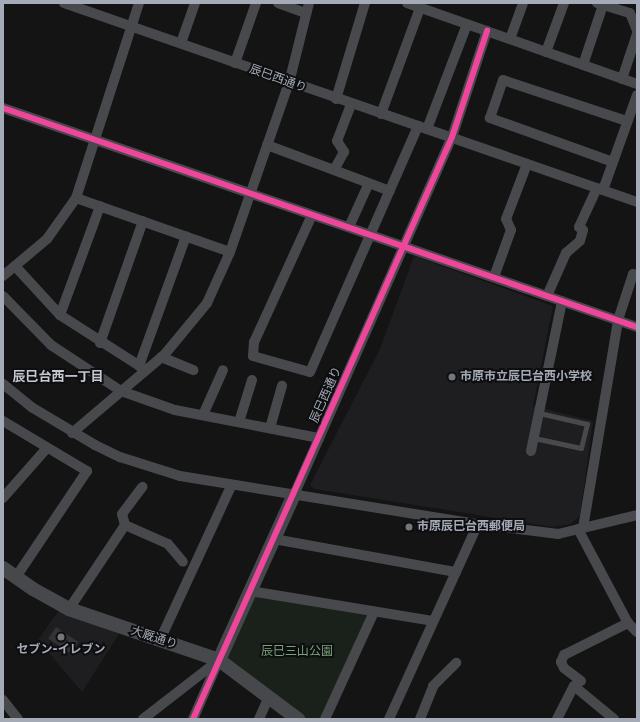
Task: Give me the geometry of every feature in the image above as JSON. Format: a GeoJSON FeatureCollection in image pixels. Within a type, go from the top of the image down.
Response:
{"type":"FeatureCollection","features":[{"type":"Feature","properties":{"kind":"street","name":"辰巳西通り"},"geometry":{"type":"LineString","coordinates":[[64,3],[132,25],[289,83],[452,137],[274,540],[219,660]]}},
{"type":"Feature","properties":{"kind":"street"},"geometry":{"type":"LineString","coordinates":[[3,276],[47,239],[76,198],[97,140],[139,3]]}},
{"type":"Feature","properties":{"kind":"street"},"geometry":{"type":"LineString","coordinates":[[181,43],[195,3]]}},
{"type":"Feature","properties":{"kind":"street"},"geometry":{"type":"LineString","coordinates":[[235,63],[256,3]]}},
{"type":"Feature","properties":{"kind":"street"},"geometry":{"type":"LineString","coordinates":[[72,433],[121,390],[143,368],[161,358],[207,303],[230,252],[289,83],[307,8],[278,3]]}},
{"type":"Feature","properties":{"kind":"street"},"geometry":{"type":"LineString","coordinates":[[336,99],[365,3]]}},
{"type":"Feature","properties":{"kind":"street"},"geometry":{"type":"LineString","coordinates":[[407,3],[637,84]]}},
{"type":"Feature","properties":{"kind":"street"},"geometry":{"type":"LineString","coordinates":[[510,39],[523,3]]}},
{"type":"Feature","properties":{"kind":"street"},"geometry":{"type":"LineString","coordinates":[[546,52],[564,3]]}},
{"type":"Feature","properties":{"kind":"street"},"geometry":{"type":"LineString","coordinates":[[583,65],[600,4],[630,14],[637,30]]}},
{"type":"Feature","properties":{"kind":"street"},"geometry":{"type":"LineString","coordinates":[[381,114],[420,8]]}},
{"type":"Feature","properties":{"kind":"street"},"geometry":{"type":"LineString","coordinates":[[312,215],[254,342],[253,356],[310,372],[390,191],[422,128],[467,24]]}},
{"type":"Feature","properties":{"kind":"street"},"geometry":{"type":"LineString","coordinates":[[487,31],[452,137],[635,201],[637,191]]}},
{"type":"Feature","properties":{"kind":"street"},"geometry":{"type":"LineString","coordinates":[[622,79],[637,34]]}},
{"type":"Feature","properties":{"kind":"street"},"geometry":{"type":"LineString","coordinates":[[613,162],[490,118],[503,80],[627,121]]}},
{"type":"Feature","properties":{"kind":"street"},"geometry":{"type":"LineString","coordinates":[[547,296],[566,253],[580,241],[583,230],[579,227],[613,162],[637,95]]}},
{"type":"Feature","properties":{"kind":"street"},"geometry":{"type":"LineString","coordinates":[[334,170],[344,152],[337,141],[351,104]]}},
{"type":"Feature","properties":{"kind":"street"},"geometry":{"type":"LineString","coordinates":[[3,108],[637,327]]}},
{"type":"Feature","properties":{"kind":"street"},"geometry":{"type":"LineString","coordinates":[[267,145],[390,191]]}},
{"type":"Feature","properties":{"kind":"street"},"geometry":{"type":"LineString","coordinates":[[494,277],[511,230],[506,219],[527,164]]}},
{"type":"Feature","properties":{"kind":"street"},"geometry":{"type":"LineString","coordinates":[[349,227],[369,183]]}},
{"type":"Feature","properties":{"kind":"street"},"geometry":{"type":"LineString","coordinates":[[76,198],[230,252]]}},
{"type":"Feature","properties":{"kind":"street"},"geometry":{"type":"LineString","coordinates":[[60,314],[100,206]]}},
{"type":"Feature","properties":{"kind":"street"},"geometry":{"type":"LineString","coordinates":[[100,343],[143,221]]}},
{"type":"Feature","properties":{"kind":"street"},"geometry":{"type":"LineString","coordinates":[[143,368],[186,236]]}},
{"type":"Feature","properties":{"kind":"street"},"geometry":{"type":"LineString","coordinates":[[15,266],[60,314],[100,343],[143,368]]}},
{"type":"Feature","properties":{"kind":"street"},"geometry":{"type":"LineString","coordinates":[[637,275],[633,274],[618,320],[581,529],[628,623],[637,632]]}},
{"type":"Feature","properties":{"kind":"street"},"geometry":{"type":"LineString","coordinates":[[3,296],[51,345],[121,390],[175,410],[319,438]]}},
{"type":"Feature","properties":{"kind":"street"},"geometry":{"type":"LineString","coordinates":[[531,451],[562,301]]}},
{"type":"Feature","properties":{"kind":"street"},"geometry":{"type":"LineString","coordinates":[[161,358],[193,370]]}},
{"type":"Feature","properties":{"kind":"street"},"geometry":{"type":"LineString","coordinates":[[203,415],[223,370]]}},
{"type":"Feature","properties":{"kind":"street"},"geometry":{"type":"LineString","coordinates":[[239,422],[252,380]]}},
{"type":"Feature","properties":{"kind":"street"},"geometry":{"type":"LineString","coordinates":[[3,384],[72,433],[120,457],[161,471],[231,486],[478,524],[558,534],[637,515]]}},
{"type":"Feature","properties":{"kind":"street"},"geometry":{"type":"LineString","coordinates":[[270,428],[282,386]]}},
{"type":"Feature","properties":{"kind":"street"},"geometry":{"type":"LineString","coordinates":[[3,420],[47,448],[87,470],[16,577]]}},
{"type":"Feature","properties":{"kind":"street"},"geometry":{"type":"LineString","coordinates":[[3,498],[47,448]]}},
{"type":"Feature","properties":{"kind":"street"},"geometry":{"type":"LineString","coordinates":[[69,609],[125,525],[122,514],[142,486]]}},
{"type":"Feature","properties":{"kind":"street"},"geometry":{"type":"LineString","coordinates":[[160,640],[231,486]]}},
{"type":"Feature","properties":{"kind":"street"},"geometry":{"type":"LineString","coordinates":[[389,719],[478,524]]}},
{"type":"Feature","properties":{"kind":"street"},"geometry":{"type":"LineString","coordinates":[[125,525],[168,544],[183,562]]}},
{"type":"Feature","properties":{"kind":"street"},"geometry":{"type":"LineString","coordinates":[[274,540],[456,572]]}},
{"type":"Feature","properties":{"kind":"street","name":"大厩通り"},"geometry":{"type":"LineString","coordinates":[[3,568],[69,609],[219,660],[298,719]]}},
{"type":"Feature","properties":{"kind":"street"},"geometry":{"type":"LineString","coordinates":[[250,591],[433,621]]}},
{"type":"Feature","properties":{"kind":"street"},"geometry":{"type":"LineString","coordinates":[[325,719],[374,612]]}},
{"type":"Feature","properties":{"kind":"street"},"geometry":{"type":"LineString","coordinates":[[581,681],[564,668],[561,662],[564,655],[628,623]]}},
{"type":"Feature","properties":{"kind":"street"},"geometry":{"type":"LineString","coordinates":[[143,719],[219,660]]}},
{"type":"Feature","properties":{"kind":"street"},"geometry":{"type":"LineString","coordinates":[[193,719],[219,660]]}},
{"type":"Feature","properties":{"kind":"street"},"geometry":{"type":"LineString","coordinates":[[420,719],[433,686],[456,663]]}},
{"type":"Feature","properties":{"kind":"street"},"geometry":{"type":"LineString","coordinates":[[556,719],[574,686],[614,719]]}},
{"type":"Feature","properties":{"kind":"street"},"geometry":{"type":"LineString","coordinates":[[259,719],[269,697]]}},
{"type":"Feature","properties":{"kind":"street"},"geometry":{"type":"LineString","coordinates":[[3,700],[18,719]]}},
{"type":"Feature","properties":{"kind":"lane"},"geometry":{"type":"LineString","coordinates":[[534,438],[582,448],[587,424],[539,413]]}},
{"type":"Feature","properties":{"kind":"shaded area","name":"市原市立辰巳台西小学校"},"geometry":{"type":"Polygon","coordinates":[[[414,256],[553,306],[533,406],[593,421],[580,515],[571,524],[553,527],[315,489],[310,485],[380,349],[414,256]]]}},
{"type":"Feature","properties":{"kind":"shaded area"},"geometry":{"type":"Polygon","coordinates":[[[60,609],[119,634],[82,692],[38,640],[60,609]]]}},
{"type":"Feature","properties":{"kind":"green space","name":"辰巳三山公園"},"geometry":{"type":"Polygon","coordinates":[[[250,591],[374,612],[325,719],[297,719],[219,660],[250,591]]]}},
{"type":"Feature","properties":{"kind":"building"},"geometry":{"type":"Polygon","coordinates":[[[56,627],[78,642],[71,654],[48,639],[56,627]]]}},
{"type":"Feature","properties":{"kind":"cycle path"},"geometry":{"type":"LineString","coordinates":[[193,719],[452,137],[487,31]]}},
{"type":"Feature","properties":{"kind":"cycle path"},"geometry":{"type":"LineString","coordinates":[[3,108],[637,327]]}},
{"type":"Feature","properties":{"kind":"place","name":"市原市立辰巳台西小学校"},"geometry":{"type":"Point","coordinates":[452,377]}},
{"type":"Feature","properties":{"kind":"place","name":"市原辰巳台西郵便局"},"geometry":{"type":"Point","coordinates":[409,527]}},
{"type":"Feature","properties":{"kind":"place","name":"セブン-イレブン"},"geometry":{"type":"Point","coordinates":[61,637]}},
{"type":"Feature","properties":{"kind":"district","name":"辰巳台西一丁目"},"geometry":{"type":"Point","coordinates":[58,377]}}]}
